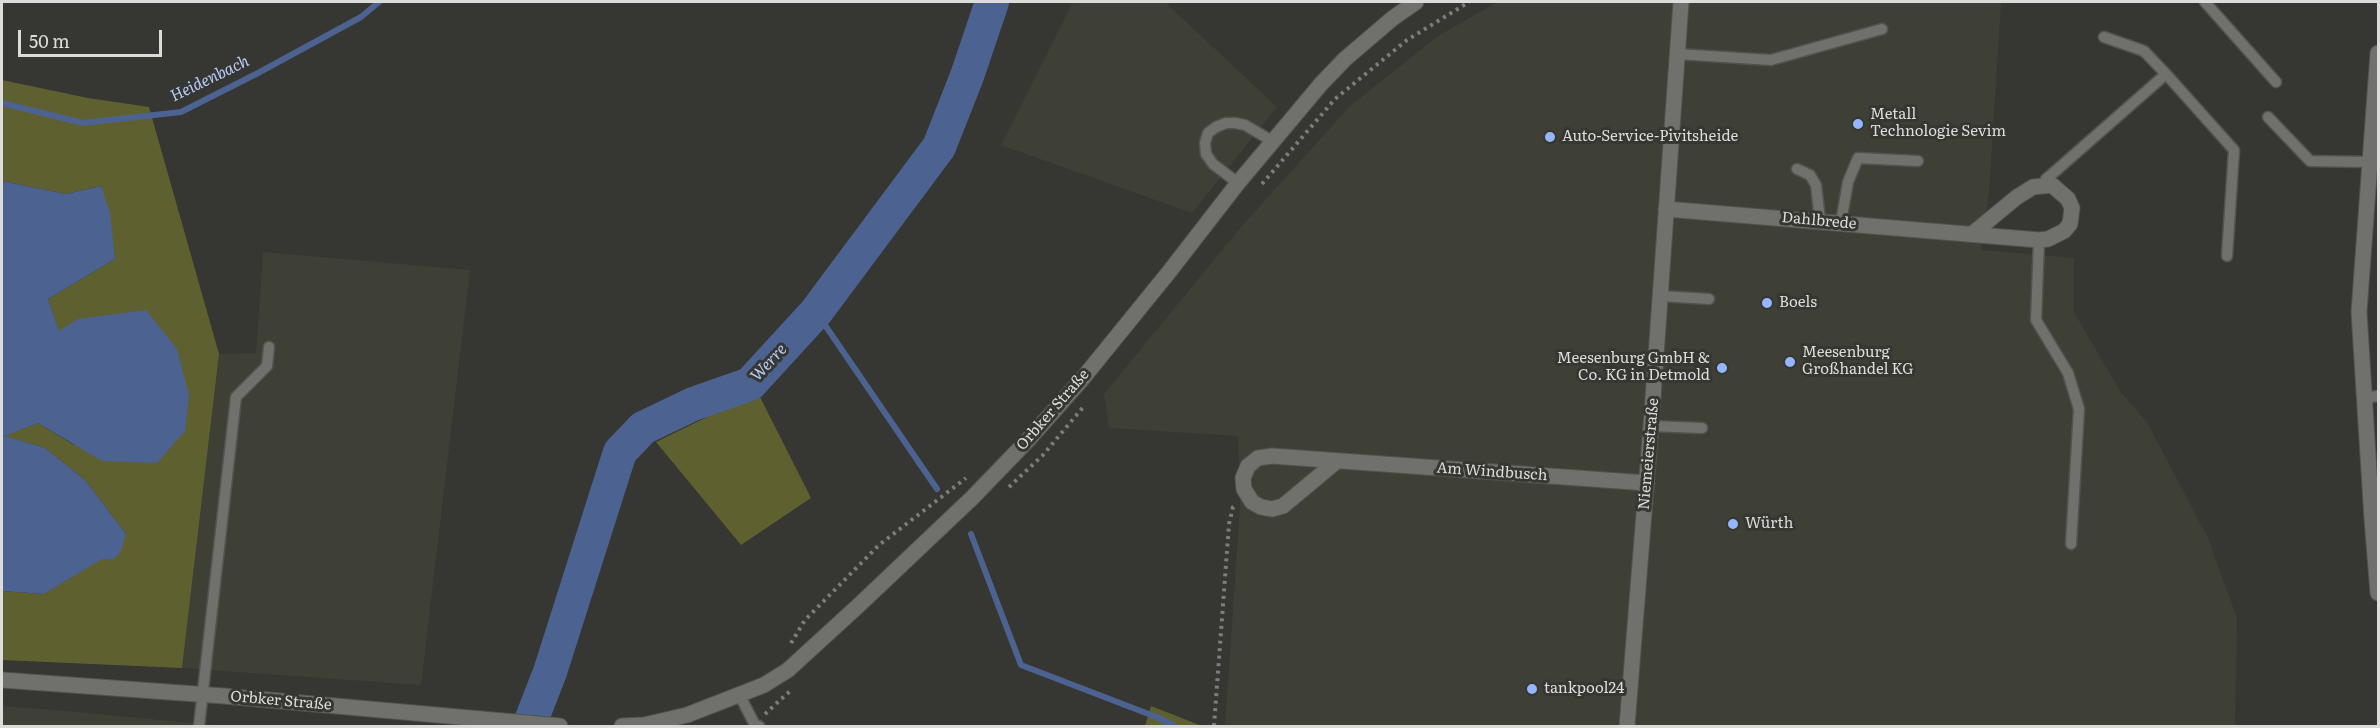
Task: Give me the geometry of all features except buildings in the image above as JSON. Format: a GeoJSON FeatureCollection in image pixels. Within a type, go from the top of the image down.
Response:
{"type":"FeatureCollection","features":[{"type":"Feature","properties":{"kind":"street","name":"Orbker Straße"},"geometry":{"type":"LineString","coordinates":[[622,726],[644,725],[687,715],[764,686],[788,670],[934,536],[1028,440],[1083,378],[1272,141],[1345,59],[1393,18],[1416,2]]}},
{"type":"Feature","properties":{"kind":"street","name":"Niemeierstraße"},"geometry":{"type":"LineString","coordinates":[[1627,726],[1661,296],[1681,2]]}},
{"type":"Feature","properties":{"kind":"street"},"geometry":{"type":"LineString","coordinates":[[2379,53],[2375,138],[2370,162],[2359,312],[2371,397],[2379,593]]}},
{"type":"Feature","properties":{"kind":"street"},"geometry":{"type":"LineString","coordinates":[[1972,234],[2025,191],[2046,184]]}},
{"type":"Feature","properties":{"kind":"street","name":"Dahlbrede"},"geometry":{"type":"LineString","coordinates":[[1666,209],[2040,240],[2048,239],[2064,231],[2070,224],[2072,216],[2068,199],[2061,190],[2046,184]]}},
{"type":"Feature","properties":{"kind":"street","name":"Am Windbusch"},"geometry":{"type":"LineString","coordinates":[[1248,495],[1243,478],[1248,466],[1258,458],[1272,456],[1647,483]]}},
{"type":"Feature","properties":{"kind":"street"},"geometry":{"type":"LineString","coordinates":[[1248,495],[1252,502],[1261,507],[1272,509],[1283,506],[1337,461]]}},
{"type":"Feature","properties":{"kind":"street","name":"Orbker Straße"},"geometry":{"type":"LineString","coordinates":[[2,680],[560,726]]}},
{"type":"Feature","properties":{"kind":"lane"},"geometry":{"type":"LineString","coordinates":[[2205,2],[2276,82]]}},
{"type":"Feature","properties":{"kind":"lane"},"geometry":{"type":"LineString","coordinates":[[1677,54],[1771,60],[1882,29]]}},
{"type":"Feature","properties":{"kind":"lane"},"geometry":{"type":"LineString","coordinates":[[2104,37],[2144,51],[2234,150],[2227,256]]}},
{"type":"Feature","properties":{"kind":"lane"},"geometry":{"type":"LineString","coordinates":[[2046,184],[2046,179],[2050,175],[2166,74]]}},
{"type":"Feature","properties":{"kind":"lane"},"geometry":{"type":"LineString","coordinates":[[2268,117],[2310,161],[2370,162]]}},
{"type":"Feature","properties":{"kind":"lane"},"geometry":{"type":"LineString","coordinates":[[1238,183],[1213,164],[1206,154],[1205,143],[1208,133],[1216,126],[1235,123],[1272,141]]}},
{"type":"Feature","properties":{"kind":"lane"},"geometry":{"type":"LineString","coordinates":[[1841,222],[1848,182],[1858,158],[1918,161]]}},
{"type":"Feature","properties":{"kind":"lane"},"geometry":{"type":"LineString","coordinates":[[1797,169],[1810,175],[1816,185],[1820,220]]}},
{"type":"Feature","properties":{"kind":"lane"},"geometry":{"type":"LineString","coordinates":[[2040,240],[2036,320],[2068,374],[2079,410],[2071,544]]}},
{"type":"Feature","properties":{"kind":"lane"},"geometry":{"type":"LineString","coordinates":[[1661,296],[1709,299]]}},
{"type":"Feature","properties":{"kind":"lane"},"geometry":{"type":"LineString","coordinates":[[199,726],[236,397],[267,366],[269,347]]}},
{"type":"Feature","properties":{"kind":"lane"},"geometry":{"type":"LineString","coordinates":[[1651,426],[1702,428]]}},
{"type":"Feature","properties":{"kind":"lane"},"geometry":{"type":"LineString","coordinates":[[740,696],[756,726]]}},
{"type":"Feature","properties":{"kind":"path"},"geometry":{"type":"LineString","coordinates":[[1335,99],[1407,40],[1469,2]]}},
{"type":"Feature","properties":{"kind":"path"},"geometry":{"type":"LineString","coordinates":[[788,670],[783,657],[805,620],[879,545],[960,482]]}},
{"type":"Feature","properties":{"kind":"path"},"geometry":{"type":"LineString","coordinates":[[1214,726],[1229,524],[1233,507],[1248,495]]}},
{"type":"Feature","properties":{"kind":"shaded area"},"geometry":{"type":"Polygon","coordinates":[[[1073,2],[1170,2],[1168,5],[1277,107],[1192,213],[1001,145],[1073,2]]]}},
{"type":"Feature","properties":{"kind":"shaded area"},"geometry":{"type":"Polygon","coordinates":[[[1497,2],[2001,2],[1989,193],[1981,250],[2074,258],[2074,312],[2120,391],[2147,422],[2208,538],[2237,618],[2235,726],[1225,726],[1240,507],[1238,436],[1109,428],[1104,394],[1241,227],[1350,106],[1438,36],[1497,2]]]}},
{"type":"Feature","properties":{"kind":"shaded area"},"geometry":{"type":"Polygon","coordinates":[[[263,252],[470,270],[421,685],[182,668],[219,354],[256,353],[263,252]]]}},
{"type":"Feature","properties":{"kind":"shaded area"},"geometry":{"type":"Polygon","coordinates":[[[2,706],[66,711],[223,726],[2,726],[2,706]]]}},
{"type":"Feature","properties":{"kind":"green space"},"geometry":{"type":"Polygon","coordinates":[[[2,80],[88,98],[149,107],[219,354],[182,668],[2,660],[2,591],[44,594],[102,558],[126,534],[85,480],[45,448],[4,436],[38,423],[74,445],[59,332],[48,299],[115,259],[101,186],[66,194],[2,181],[2,80]]]}},
{"type":"Feature","properties":{"kind":"green space"},"geometry":{"type":"Polygon","coordinates":[[[759,395],[811,498],[741,545],[656,442],[759,395]]]}},
{"type":"Feature","properties":{"kind":"green space"},"geometry":{"type":"Polygon","coordinates":[[[1151,706],[1202,726],[1145,726],[1151,706]]]}},
{"type":"Feature","properties":{"kind":"water"},"geometry":{"type":"Polygon","coordinates":[[[2,181],[66,194],[101,186],[110,213],[115,259],[48,299],[59,331],[78,319],[146,310],[177,349],[189,395],[185,431],[157,463],[102,461],[38,423],[5,436],[45,448],[85,480],[126,534],[121,551],[114,559],[102,559],[44,594],[2,591],[2,181]]]}},
{"type":"Feature","properties":{"kind":"waterway","name":"Heidenbach"},"geometry":{"type":"LineString","coordinates":[[2,103],[83,123],[181,112],[361,17],[379,2]]}},
{"type":"Feature","properties":{"kind":"waterway","name":"Werre"},"geometry":{"type":"LineString","coordinates":[[529,726],[550,672],[620,452],[643,428],[693,404],[750,384],[816,312],[939,147],[967,76],[992,2]]}},
{"type":"Feature","properties":{"kind":"waterway"},"geometry":{"type":"LineString","coordinates":[[816,312],[937,489]]}},
{"type":"Feature","properties":{"kind":"waterway"},"geometry":{"type":"LineString","coordinates":[[971,534],[1021,665],[1159,718],[1174,726]]}},
{"type":"Feature","properties":{"kind":"place","name":"Metall Technologie Sevim"},"geometry":{"type":"Point","coordinates":[1858,124]}},
{"type":"Feature","properties":{"kind":"place","name":"Auto-Service-Pivitsheide"},"geometry":{"type":"Point","coordinates":[1550,137]}},
{"type":"Feature","properties":{"kind":"place","name":"Boels"},"geometry":{"type":"Point","coordinates":[1767,303]}},
{"type":"Feature","properties":{"kind":"place","name":"Meesenburg Großhandel KG"},"geometry":{"type":"Point","coordinates":[1790,362]}},
{"type":"Feature","properties":{"kind":"place","name":"Meesenburg GmbH & Co. KG in Detmold"},"geometry":{"type":"Point","coordinates":[1722,368]}},
{"type":"Feature","properties":{"kind":"place","name":"Würth"},"geometry":{"type":"Point","coordinates":[1733,524]}},
{"type":"Feature","properties":{"kind":"place","name":"tankpool24"},"geometry":{"type":"Point","coordinates":[1532,689]}}]}
